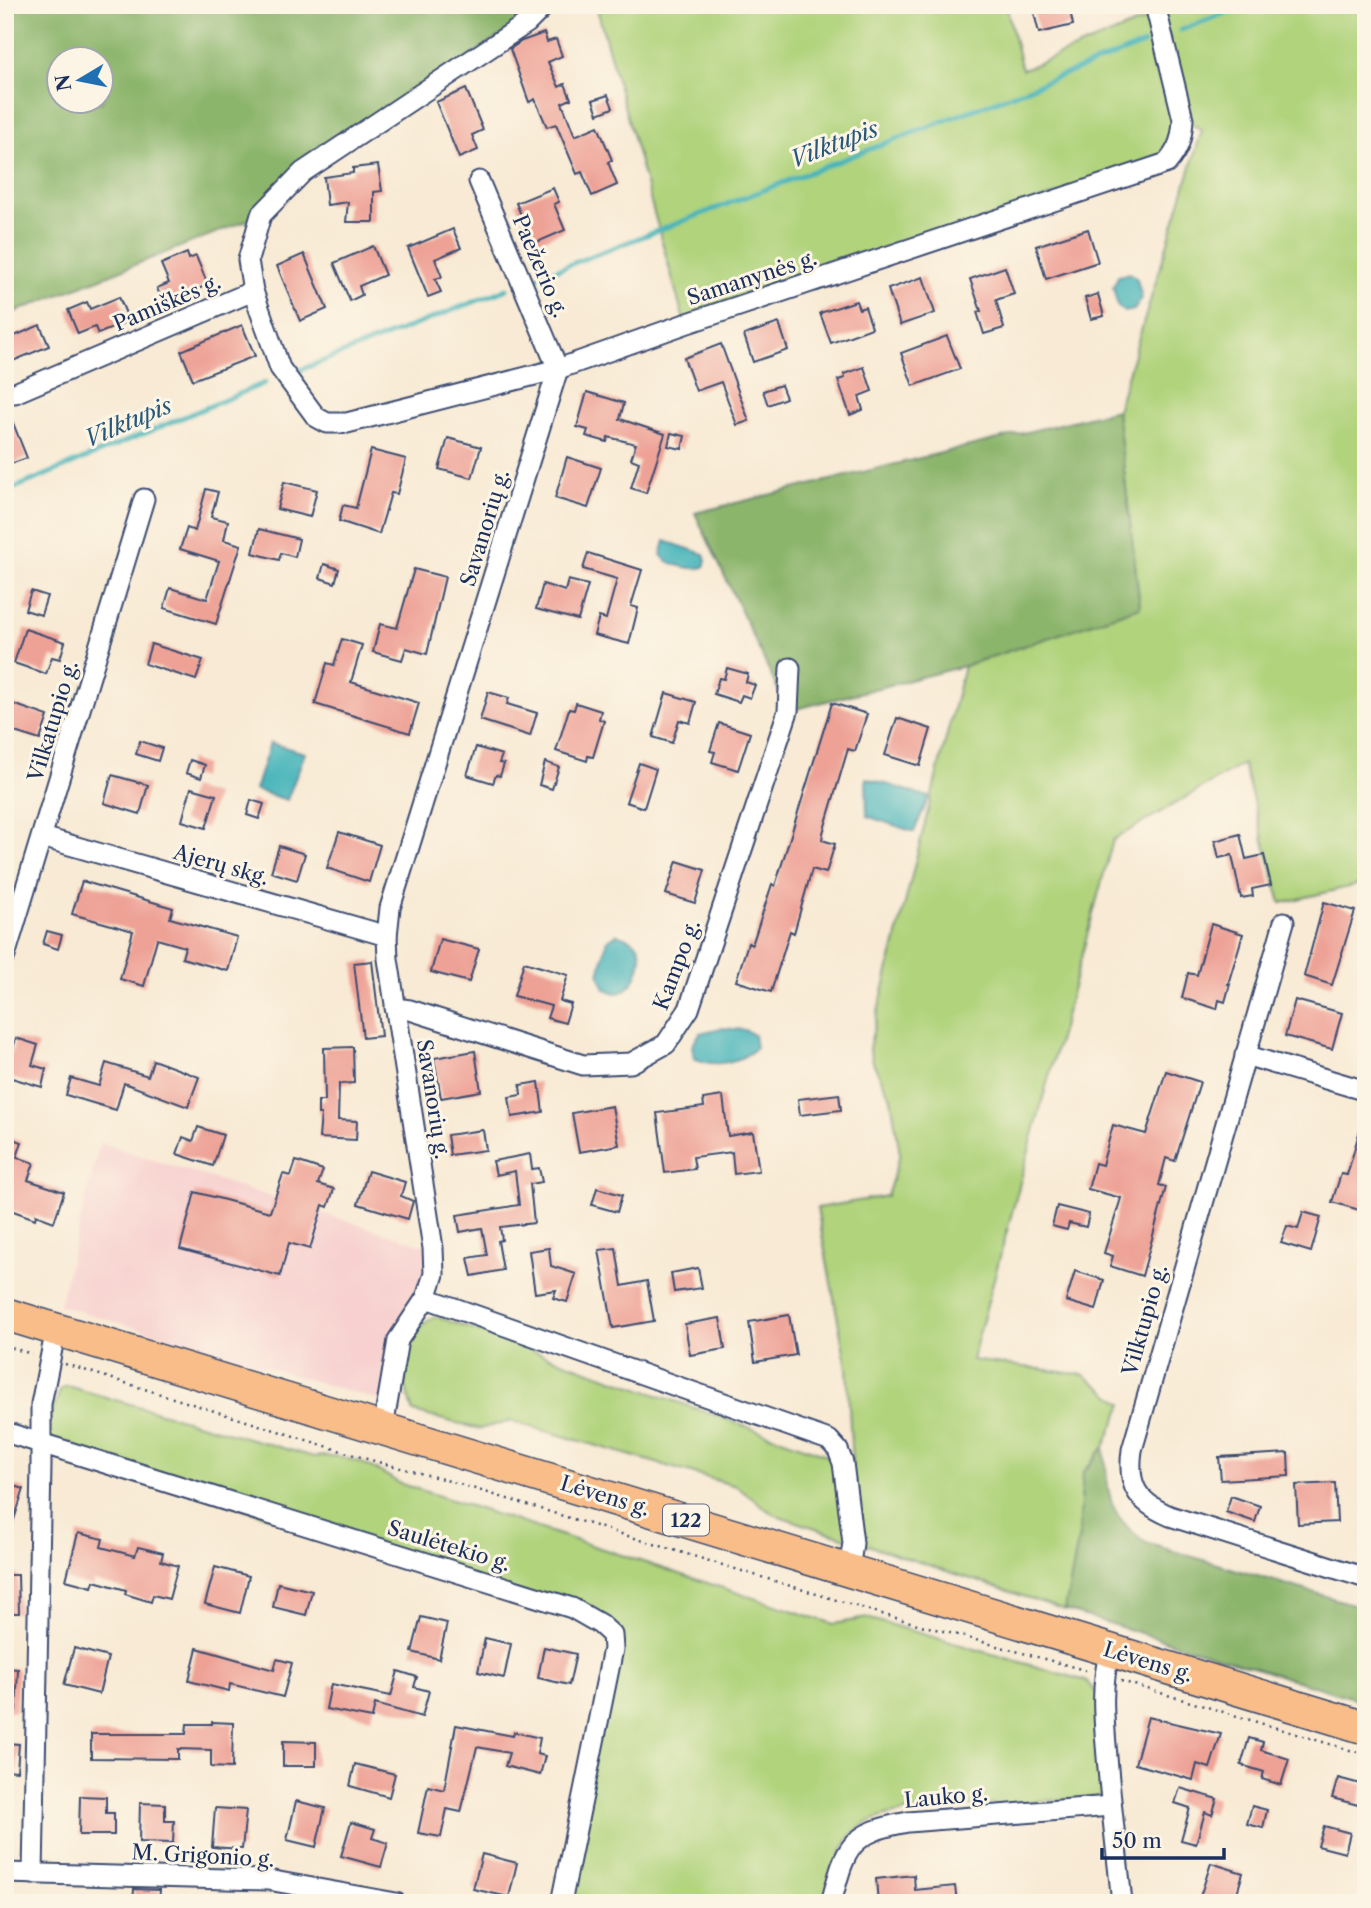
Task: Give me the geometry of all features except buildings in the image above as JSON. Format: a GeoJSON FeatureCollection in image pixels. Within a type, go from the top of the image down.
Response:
{"type":"FeatureCollection","features":[{"type":"Feature","properties":{"kind":"main road","name":"Lėvens g."},"geometry":{"type":"LineString","coordinates":[[5,1314],[53,1344],[383,1428],[849,1570],[1107,1663],[1366,1728]]}},
{"type":"Feature","properties":{"kind":"street"},"geometry":{"type":"LineString","coordinates":[[253,291],[248,260],[261,215],[303,172],[527,23],[545,5]]}},
{"type":"Feature","properties":{"kind":"street","name":"Samanynės g."},"geometry":{"type":"LineString","coordinates":[[347,423],[558,369],[1167,163],[1177,152],[1182,138],[1183,119],[1156,5]]}},
{"type":"Feature","properties":{"kind":"street","name":"Paežerio g."},"geometry":{"type":"LineString","coordinates":[[479,181],[558,369]]}},
{"type":"Feature","properties":{"kind":"street","name":"Pamiškės g."},"geometry":{"type":"LineString","coordinates":[[15,393],[253,291],[280,368],[316,417],[327,424],[347,423]]}},
{"type":"Feature","properties":{"kind":"street","name":"Savanorių g."},"geometry":{"type":"LineString","coordinates":[[426,1298],[434,1274],[433,1248],[395,1008],[387,936],[390,908],[558,369]]}},
{"type":"Feature","properties":{"kind":"street","name":"Vilkatupio g."},"geometry":{"type":"LineString","coordinates":[[5,956],[144,499]]}},
{"type":"Feature","properties":{"kind":"street","name":"Kampo g."},"geometry":{"type":"LineString","coordinates":[[395,1008],[410,1010],[583,1065],[631,1063],[666,1044],[689,1009],[788,711],[790,668]]}},
{"type":"Feature","properties":{"kind":"street","name":"Ajerų skg."},"geometry":{"type":"LineString","coordinates":[[42,837],[387,936]]}},
{"type":"Feature","properties":{"kind":"street","name":"Vilktupio g."},"geometry":{"type":"LineString","coordinates":[[1284,922],[1129,1466],[1139,1497],[1152,1508],[1366,1578]]}},
{"type":"Feature","properties":{"kind":"street"},"geometry":{"type":"LineString","coordinates":[[1245,1055],[1366,1091]]}},
{"type":"Feature","properties":{"kind":"street"},"geometry":{"type":"LineString","coordinates":[[383,1428],[398,1340],[426,1298],[829,1440],[838,1450],[843,1462],[853,1543],[849,1570]]}},
{"type":"Feature","properties":{"kind":"street"},"geometry":{"type":"LineString","coordinates":[[33,1874],[41,1404],[53,1344]]}},
{"type":"Feature","properties":{"kind":"street","name":"Saulėtekio g."},"geometry":{"type":"LineString","coordinates":[[5,1432],[572,1608],[600,1623],[612,1635],[613,1649],[561,1903]]}},
{"type":"Feature","properties":{"kind":"street"},"geometry":{"type":"LineString","coordinates":[[1107,1663],[1102,1699],[1122,1903]]}},
{"type":"Feature","properties":{"kind":"street","name":"Lauko g."},"geometry":{"type":"LineString","coordinates":[[831,1903],[841,1866],[850,1848],[864,1834],[882,1827],[908,1822],[1111,1806]]}},
{"type":"Feature","properties":{"kind":"street","name":"M. Grigonio g."},"geometry":{"type":"LineString","coordinates":[[5,1873],[268,1880],[396,1903]]}},
{"type":"Feature","properties":{"kind":"path"},"geometry":{"type":"LineString","coordinates":[[5,1346],[53,1344],[366,1459],[446,1480],[885,1615],[1107,1663],[1366,1755]]}},
{"type":"Feature","properties":{"kind":"shaded area"},"geometry":{"type":"Polygon","coordinates":[[[100,1143],[433,1248],[387,1403],[59,1305],[100,1143]]]}},
{"type":"Feature","properties":{"kind":"green space"},"geometry":{"type":"Polygon","coordinates":[[[5,5],[545,5],[303,172],[261,215],[5,316],[5,5]]]}},
{"type":"Feature","properties":{"kind":"green space"},"geometry":{"type":"Polygon","coordinates":[[[596,5],[1006,5],[1022,70],[1183,5],[1366,5],[1366,883],[1281,903],[1243,764],[1113,840],[972,1360],[1084,1375],[1123,1404],[1104,1447],[1083,1473],[1079,1536],[1065,1610],[773,1514],[736,1486],[511,1421],[479,1429],[413,1412],[405,1384],[404,1359],[412,1336],[435,1316],[852,1464],[847,1368],[817,1208],[887,1196],[900,1154],[891,1098],[874,1065],[869,1048],[964,666],[1140,606],[1117,410],[1202,130],[1184,120],[1177,152],[685,324],[596,5]]]}},
{"type":"Feature","properties":{"kind":"green space"},"geometry":{"type":"Polygon","coordinates":[[[1117,410],[1140,607],[964,666],[788,711],[695,513],[1117,410]]]}},
{"type":"Feature","properties":{"kind":"green space"},"geometry":{"type":"Polygon","coordinates":[[[67,1386],[314,1457],[337,1457],[358,1462],[399,1483],[834,1624],[867,1618],[1086,1681],[1102,1699],[1110,1796],[927,1809],[881,1817],[854,1832],[846,1843],[826,1903],[561,1903],[613,1649],[600,1624],[40,1442],[61,1389],[67,1386]]]}},
{"type":"Feature","properties":{"kind":"green space"},"geometry":{"type":"Polygon","coordinates":[[[1104,1447],[1109,1490],[1116,1512],[1146,1543],[1366,1608],[1366,1702],[1065,1610],[1079,1536],[1083,1473],[1104,1447]]]}},
{"type":"Feature","properties":{"kind":"water"},"geometry":{"type":"Polygon","coordinates":[[[1130,273],[1137,279],[1142,298],[1134,310],[1125,312],[1118,307],[1113,287],[1118,276],[1130,273]]]}},
{"type":"Feature","properties":{"kind":"water"},"geometry":{"type":"Polygon","coordinates":[[[665,541],[704,554],[704,567],[687,568],[664,559],[661,555],[665,541]]]}},
{"type":"Feature","properties":{"kind":"water"},"geometry":{"type":"Polygon","coordinates":[[[270,743],[305,753],[287,800],[255,790],[270,743]]]}},
{"type":"Feature","properties":{"kind":"water"},"geometry":{"type":"Polygon","coordinates":[[[866,778],[929,797],[914,832],[867,816],[866,778]]]}},
{"type":"Feature","properties":{"kind":"water"},"geometry":{"type":"Polygon","coordinates":[[[617,934],[635,942],[641,957],[633,981],[623,991],[616,993],[605,989],[599,975],[607,941],[617,934]]]}},
{"type":"Feature","properties":{"kind":"water"},"geometry":{"type":"Polygon","coordinates":[[[721,1028],[745,1030],[754,1035],[756,1048],[742,1057],[726,1062],[709,1063],[694,1058],[692,1046],[700,1033],[721,1028]]]}},
{"type":"Feature","properties":{"kind":"waterway","name":"Vilktupis"},"geometry":{"type":"LineString","coordinates":[[1181,30],[1246,5]]}},
{"type":"Feature","properties":{"kind":"waterway","name":"Vilktupis"},"geometry":{"type":"LineString","coordinates":[[537,277],[1144,44]]}},
{"type":"Feature","properties":{"kind":"waterway","name":"Vilktupis"},"geometry":{"type":"LineString","coordinates":[[300,370],[507,289]]}},
{"type":"Feature","properties":{"kind":"waterway","name":"Vilktupis"},"geometry":{"type":"LineString","coordinates":[[5,492],[265,383]]}}]}
